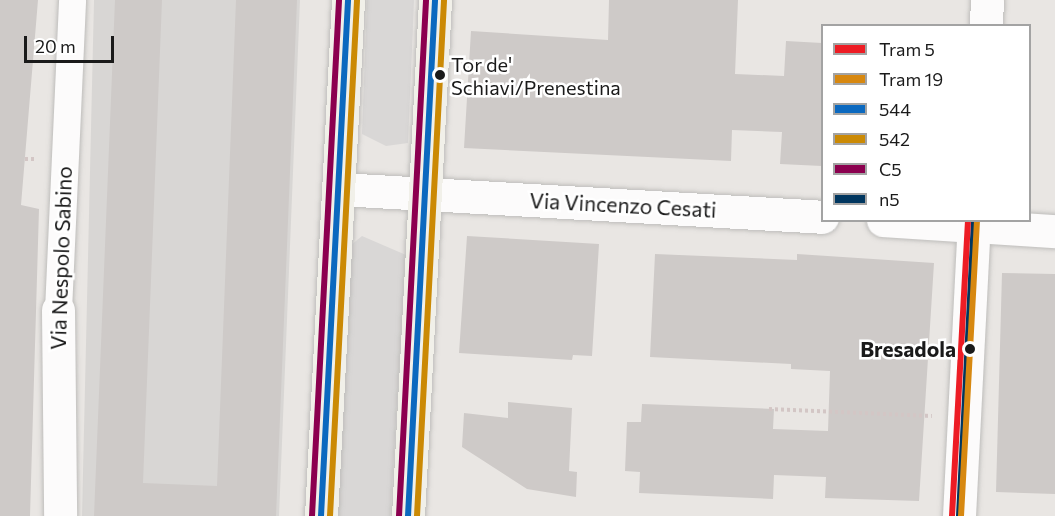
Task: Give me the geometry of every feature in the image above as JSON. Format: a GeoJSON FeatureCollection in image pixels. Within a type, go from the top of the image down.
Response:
{"type":"FeatureCollection","features":[{"type":"Feature","properties":{"kind":"main road"},"geometry":{"type":"LineString","coordinates":[[321,516],[340,189],[348,0]]}},
{"type":"Feature","properties":{"kind":"main road"},"geometry":{"type":"LineString","coordinates":[[408,516],[435,0]]}},
{"type":"Feature","properties":{"kind":"street","name":"Via Nespolo Sabino"},"geometry":{"type":"LineString","coordinates":[[60,516],[58,310],[72,0]]}},
{"type":"Feature","properties":{"kind":"street"},"geometry":{"type":"LineString","coordinates":[[986,24],[987,0]]}},
{"type":"Feature","properties":{"kind":"street","name":"Via Vincenzo Cesati"},"geometry":{"type":"LineString","coordinates":[[340,189],[821,217]]}},
{"type":"Feature","properties":{"kind":"street"},"geometry":{"type":"LineString","coordinates":[[944,222],[1055,231]]}},
{"type":"Feature","properties":{"kind":"street"},"geometry":{"type":"LineString","coordinates":[[959,516],[974,223]]}},
{"type":"Feature","properties":{"kind":"path"},"geometry":{"type":"LineString","coordinates":[[769,409],[933,416]]}},
{"type":"Feature","properties":{"kind":"shaded area"},"geometry":{"type":"Polygon","coordinates":[[[94,0],[300,0],[279,516],[82,516],[94,0]]]}},
{"type":"Feature","properties":{"kind":"shaded area"},"geometry":{"type":"Polygon","coordinates":[[[367,0],[414,0],[408,143],[386,146],[362,134],[367,0]]]}},
{"type":"Feature","properties":{"kind":"shaded area"},"geometry":{"type":"Polygon","coordinates":[[[362,236],[406,255],[390,516],[333,516],[350,246],[362,236]]]}},
{"type":"Feature","properties":{"kind":"building"},"geometry":{"type":"Polygon","coordinates":[[[0,0],[38,0],[21,205],[39,209],[30,516],[0,516],[0,0]]]}},
{"type":"Feature","properties":{"kind":"building"},"geometry":{"type":"Polygon","coordinates":[[[115,0],[162,0],[143,483],[217,486],[236,0],[297,0],[276,516],[94,516],[115,0]]]}},
{"type":"Feature","properties":{"kind":"building"},"geometry":{"type":"Polygon","coordinates":[[[609,0],[738,0],[735,74],[784,76],[786,41],[821,43],[821,166],[780,164],[782,132],[732,130],[731,161],[464,148],[471,31],[608,40],[609,0]]]}},
{"type":"Feature","properties":{"kind":"building"},"geometry":{"type":"Polygon","coordinates":[[[467,236],[599,244],[592,356],[573,355],[572,360],[459,353],[467,236]]]}},
{"type":"Feature","properties":{"kind":"building"},"geometry":{"type":"Polygon","coordinates":[[[655,254],[797,260],[797,254],[934,263],[919,501],[825,498],[826,477],[774,475],[773,499],[639,493],[640,472],[625,471],[627,422],[641,422],[642,404],[774,409],[773,429],[828,431],[830,371],[791,369],[791,364],[650,357],[655,254]]]}},
{"type":"Feature","properties":{"kind":"building"},"geometry":{"type":"Polygon","coordinates":[[[1002,273],[1055,274],[1055,494],[996,492],[1002,273]]]}},
{"type":"Feature","properties":{"kind":"building"},"geometry":{"type":"Polygon","coordinates":[[[508,402],[572,408],[569,471],[577,472],[576,497],[527,489],[462,447],[464,413],[508,418],[508,402]]]}},
{"type":"Feature","properties":{"kind":"tram line","name":"5"},"geometry":{"type":"LineString","coordinates":[[952,516],[968,222]]}},
{"type":"Feature","properties":{"kind":"tram line","name":"19"},"geometry":{"type":"LineString","coordinates":[[961,516],[977,222]]}},
{"type":"Feature","properties":{"kind":"transit line","name":"C5"},"geometry":{"type":"LineString","coordinates":[[312,516],[339,0]]}},
{"type":"Feature","properties":{"kind":"transit line","name":"544"},"geometry":{"type":"LineString","coordinates":[[321,516],[348,0]]}},
{"type":"Feature","properties":{"kind":"transit line","name":"542"},"geometry":{"type":"LineString","coordinates":[[330,516],[357,0]]}},
{"type":"Feature","properties":{"kind":"transit line","name":"C5"},"geometry":{"type":"LineString","coordinates":[[399,516],[426,0]]}},
{"type":"Feature","properties":{"kind":"transit line","name":"544"},"geometry":{"type":"LineString","coordinates":[[408,516],[435,0]]}},
{"type":"Feature","properties":{"kind":"transit line","name":"542"},"geometry":{"type":"LineString","coordinates":[[417,516],[444,0]]}},
{"type":"Feature","properties":{"kind":"transit line","name":"n5"},"geometry":{"type":"LineString","coordinates":[[959,516],[974,222]]}},
{"type":"Feature","properties":{"kind":"place","name":"Tor de' Schiavi/Prenestina"},"geometry":{"type":"Point","coordinates":[440,75]}},
{"type":"Feature","properties":{"kind":"place","name":"Bresadola"},"geometry":{"type":"Point","coordinates":[970,349]}}]}
